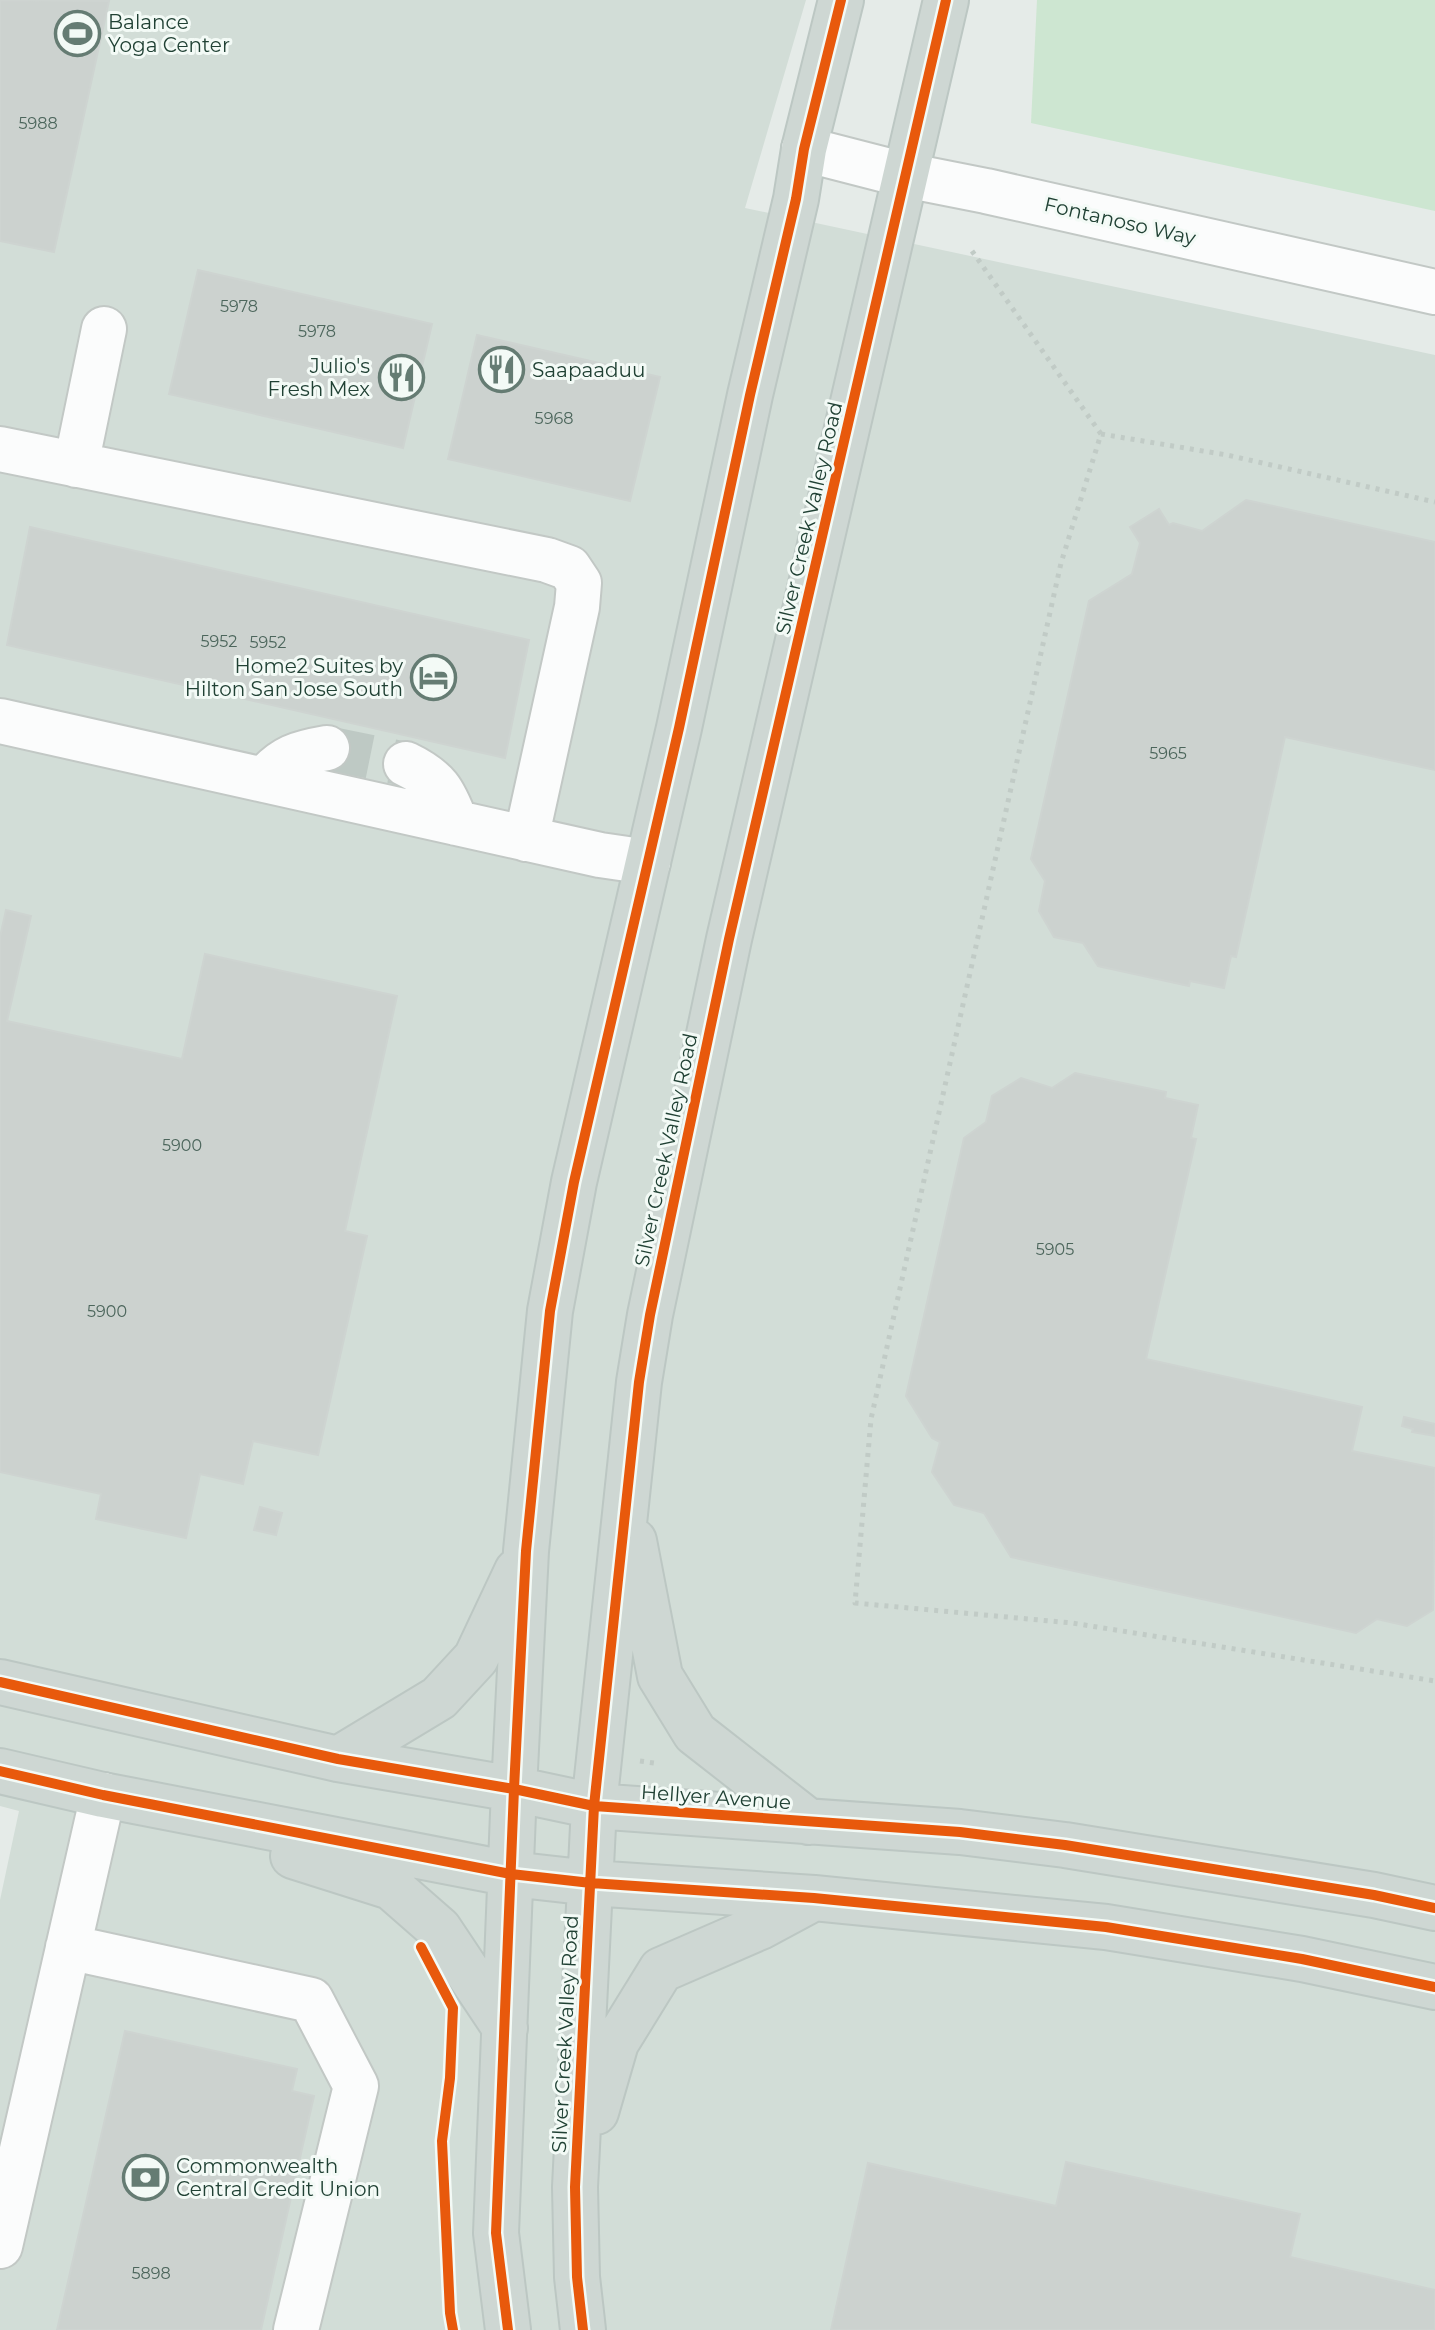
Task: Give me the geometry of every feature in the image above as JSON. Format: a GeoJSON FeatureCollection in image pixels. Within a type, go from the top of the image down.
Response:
{"type":"FeatureCollection","features":[{"type":"Feature","properties":{"kind":"main road"},"geometry":{"type":"LineString","coordinates":[[508,2330],[496,2233],[514,1789],[526,1551],[550,1311],[574,1182],[796,199],[804,149],[841,0]]}},
{"type":"Feature","properties":{"kind":"main road","name":"Silver Creek Valley Road"},"geometry":{"type":"LineString","coordinates":[[583,2330],[577,2277],[575,2187],[594,1806],[639,1382],[650,1315],[716,999],[946,0]]}},
{"type":"Feature","properties":{"kind":"main road"},"geometry":{"type":"LineString","coordinates":[[626,1495],[660,1676],[695,1733],[809,1822]]}},
{"type":"Feature","properties":{"kind":"main road"},"geometry":{"type":"LineString","coordinates":[[338,1759],[439,1698],[476,1658],[526,1551]]}},
{"type":"Feature","properties":{"kind":"main road","name":"Hellyer Avenue"},"geometry":{"type":"LineString","coordinates":[[0,1682],[338,1759],[594,1806],[960,1832],[1065,1845],[1374,1895],[1435,1908]]}},
{"type":"Feature","properties":{"kind":"main road"},"geometry":{"type":"LineString","coordinates":[[0,1771],[103,1795],[511,1874],[591,1883],[814,1898],[1106,1927],[1302,1959],[1435,1987]]}},
{"type":"Feature","properties":{"kind":"main road"},"geometry":{"type":"LineString","coordinates":[[103,1795],[391,1887],[439,1929],[505,2028]]}},
{"type":"Feature","properties":{"kind":"main road"},"geometry":{"type":"LineString","coordinates":[[575,2187],[616,2043],[661,1970],[760,1927],[814,1898]]}},
{"type":"Feature","properties":{"kind":"street","name":"Fontanoso Way"},"geometry":{"type":"LineString","coordinates":[[804,149],[905,175],[1435,292]]}},
{"type":"Feature","properties":{"kind":"street"},"geometry":{"type":"LineString","coordinates":[[76,465],[104,329]]}},
{"type":"Feature","properties":{"kind":"street"},"geometry":{"type":"LineString","coordinates":[[0,449],[547,560],[569,568],[579,583],[577,607],[526,839]]}},
{"type":"Feature","properties":{"kind":"street"},"geometry":{"type":"LineString","coordinates":[[0,721],[526,839],[648,862]]}},
{"type":"Feature","properties":{"kind":"street"},"geometry":{"type":"LineString","coordinates":[[264,780],[278,763],[301,753],[327,748]]}},
{"type":"Feature","properties":{"kind":"street"},"geometry":{"type":"LineString","coordinates":[[406,764],[428,775],[446,795],[456,823]]}},
{"type":"Feature","properties":{"kind":"street"},"geometry":{"type":"LineString","coordinates":[[0,2246],[103,1795]]}},
{"type":"Feature","properties":{"kind":"street"},"geometry":{"type":"LineString","coordinates":[[68,1947],[311,2000],[356,2086],[296,2330]]}},
{"type":"Feature","properties":{"kind":"path"},"geometry":{"type":"LineString","coordinates":[[972,251],[1101,434],[1227,455],[1435,502]]}},
{"type":"Feature","properties":{"kind":"path"},"geometry":{"type":"LineString","coordinates":[[1101,434],[1061,563],[871,1419],[855,1603],[1072,1623],[1435,1681]]}},
{"type":"Feature","properties":{"kind":"shaded area"},"geometry":{"type":"Polygon","coordinates":[[[0,0],[806,0],[745,208],[1435,355],[1435,2330],[0,2330],[0,1900],[19,1811],[0,1806],[0,0]]]}},
{"type":"Feature","properties":{"kind":"green space"},"geometry":{"type":"Polygon","coordinates":[[[1037,0],[1435,0],[1435,211],[1031,123],[1037,0]]]}},
{"type":"Feature","properties":{"kind":"building"},"geometry":{"type":"Polygon","coordinates":[[[0,0],[109,1],[54,252],[0,241],[0,0]]]}},
{"type":"Feature","properties":{"kind":"building"},"geometry":{"type":"Polygon","coordinates":[[[198,270],[432,324],[403,448],[169,394],[198,270]]]}},
{"type":"Feature","properties":{"kind":"building"},"geometry":{"type":"Polygon","coordinates":[[[477,335],[660,377],[630,501],[448,459],[477,335]]]}},
{"type":"Feature","properties":{"kind":"building"},"geometry":{"type":"Polygon","coordinates":[[[1246,500],[1435,542],[1435,770],[1285,737],[1236,957],[1231,956],[1224,988],[1190,981],[1189,986],[1098,966],[1083,943],[1054,937],[1039,911],[1045,881],[1031,859],[1089,601],[1132,574],[1140,543],[1130,527],[1159,509],[1169,525],[1173,523],[1202,531],[1246,500]]]}},
{"type":"Feature","properties":{"kind":"building"},"geometry":{"type":"Polygon","coordinates":[[[30,527],[529,640],[505,758],[7,645],[30,527]]]}},
{"type":"Feature","properties":{"kind":"building"},"geometry":{"type":"Polygon","coordinates":[[[6,910],[31,916],[7,1021],[182,1059],[205,954],[397,996],[345,1231],[367,1236],[318,1455],[253,1441],[243,1484],[200,1474],[186,1538],[96,1519],[101,1494],[0,1472],[0,937],[6,910]]]}},
{"type":"Feature","properties":{"kind":"building"},"geometry":{"type":"Polygon","coordinates":[[[1075,1073],[1166,1092],[1165,1098],[1198,1105],[1191,1138],[1196,1139],[1146,1359],[1362,1407],[1352,1451],[1435,1468],[1433,1610],[1407,1626],[1377,1619],[1356,1633],[1011,1557],[984,1513],[954,1505],[932,1472],[940,1442],[932,1438],[906,1396],[964,1138],[986,1122],[992,1096],[1021,1078],[1052,1088],[1075,1073]]]}},
{"type":"Feature","properties":{"kind":"building"},"geometry":{"type":"Polygon","coordinates":[[[1404,1417],[1435,1424],[1435,1436],[1412,1432],[1413,1429],[1402,1426],[1404,1417]]]}},
{"type":"Feature","properties":{"kind":"building"},"geometry":{"type":"Polygon","coordinates":[[[260,1507],[282,1513],[276,1535],[254,1530],[260,1507]]]}},
{"type":"Feature","properties":{"kind":"building"},"geometry":{"type":"Polygon","coordinates":[[[125,2031],[297,2069],[292,2091],[314,2096],[261,2330],[57,2330],[125,2031]]]}},
{"type":"Feature","properties":{"kind":"building"},"geometry":{"type":"Polygon","coordinates":[[[1066,2162],[1300,2214],[1290,2257],[1435,2290],[1435,2330],[831,2330],[868,2163],[1056,2206],[1066,2162]]]}},
{"type":"Feature","properties":{"kind":"tunnel"},"geometry":{"type":"LineString","coordinates":[[327,748],[406,764]]}},
{"type":"Feature","properties":{"kind":"cycle path"},"geometry":{"type":"LineString","coordinates":[[508,2330],[496,2233],[514,1789],[526,1551],[550,1311],[574,1182],[679,728],[750,395],[796,199],[804,149],[841,0]]}},
{"type":"Feature","properties":{"kind":"cycle path"},"geometry":{"type":"LineString","coordinates":[[583,2330],[577,2277],[575,2187],[594,1806],[639,1382],[650,1315],[729,939],[946,0]]}},
{"type":"Feature","properties":{"kind":"cycle path"},"geometry":{"type":"LineString","coordinates":[[0,1682],[338,1759],[594,1806],[960,1832],[1065,1845],[1374,1895],[1435,1908]]}},
{"type":"Feature","properties":{"kind":"cycle path"},"geometry":{"type":"LineString","coordinates":[[0,1771],[103,1795],[511,1874],[591,1883],[814,1898],[1106,1927],[1302,1959],[1435,1987]]}},
{"type":"Feature","properties":{"kind":"cycle path"},"geometry":{"type":"LineString","coordinates":[[421,1947],[453,2008],[450,2078],[442,2141],[453,2330]]}},
{"type":"Feature","properties":{"kind":"place","name":"Balance Yoga Center"},"geometry":{"type":"Point","coordinates":[77,33]}},
{"type":"Feature","properties":{"kind":"place","name":"Saapaaduu"},"geometry":{"type":"Point","coordinates":[501,370]}},
{"type":"Feature","properties":{"kind":"place","name":"Julio's Fresh Mex"},"geometry":{"type":"Point","coordinates":[401,377]}},
{"type":"Feature","properties":{"kind":"place","name":"Home2 Suites by Hilton San Jose South"},"geometry":{"type":"Point","coordinates":[434,677]}},
{"type":"Feature","properties":{"kind":"place","name":"Commonwealth Central Credit Union"},"geometry":{"type":"Point","coordinates":[145,2177]}}]}
